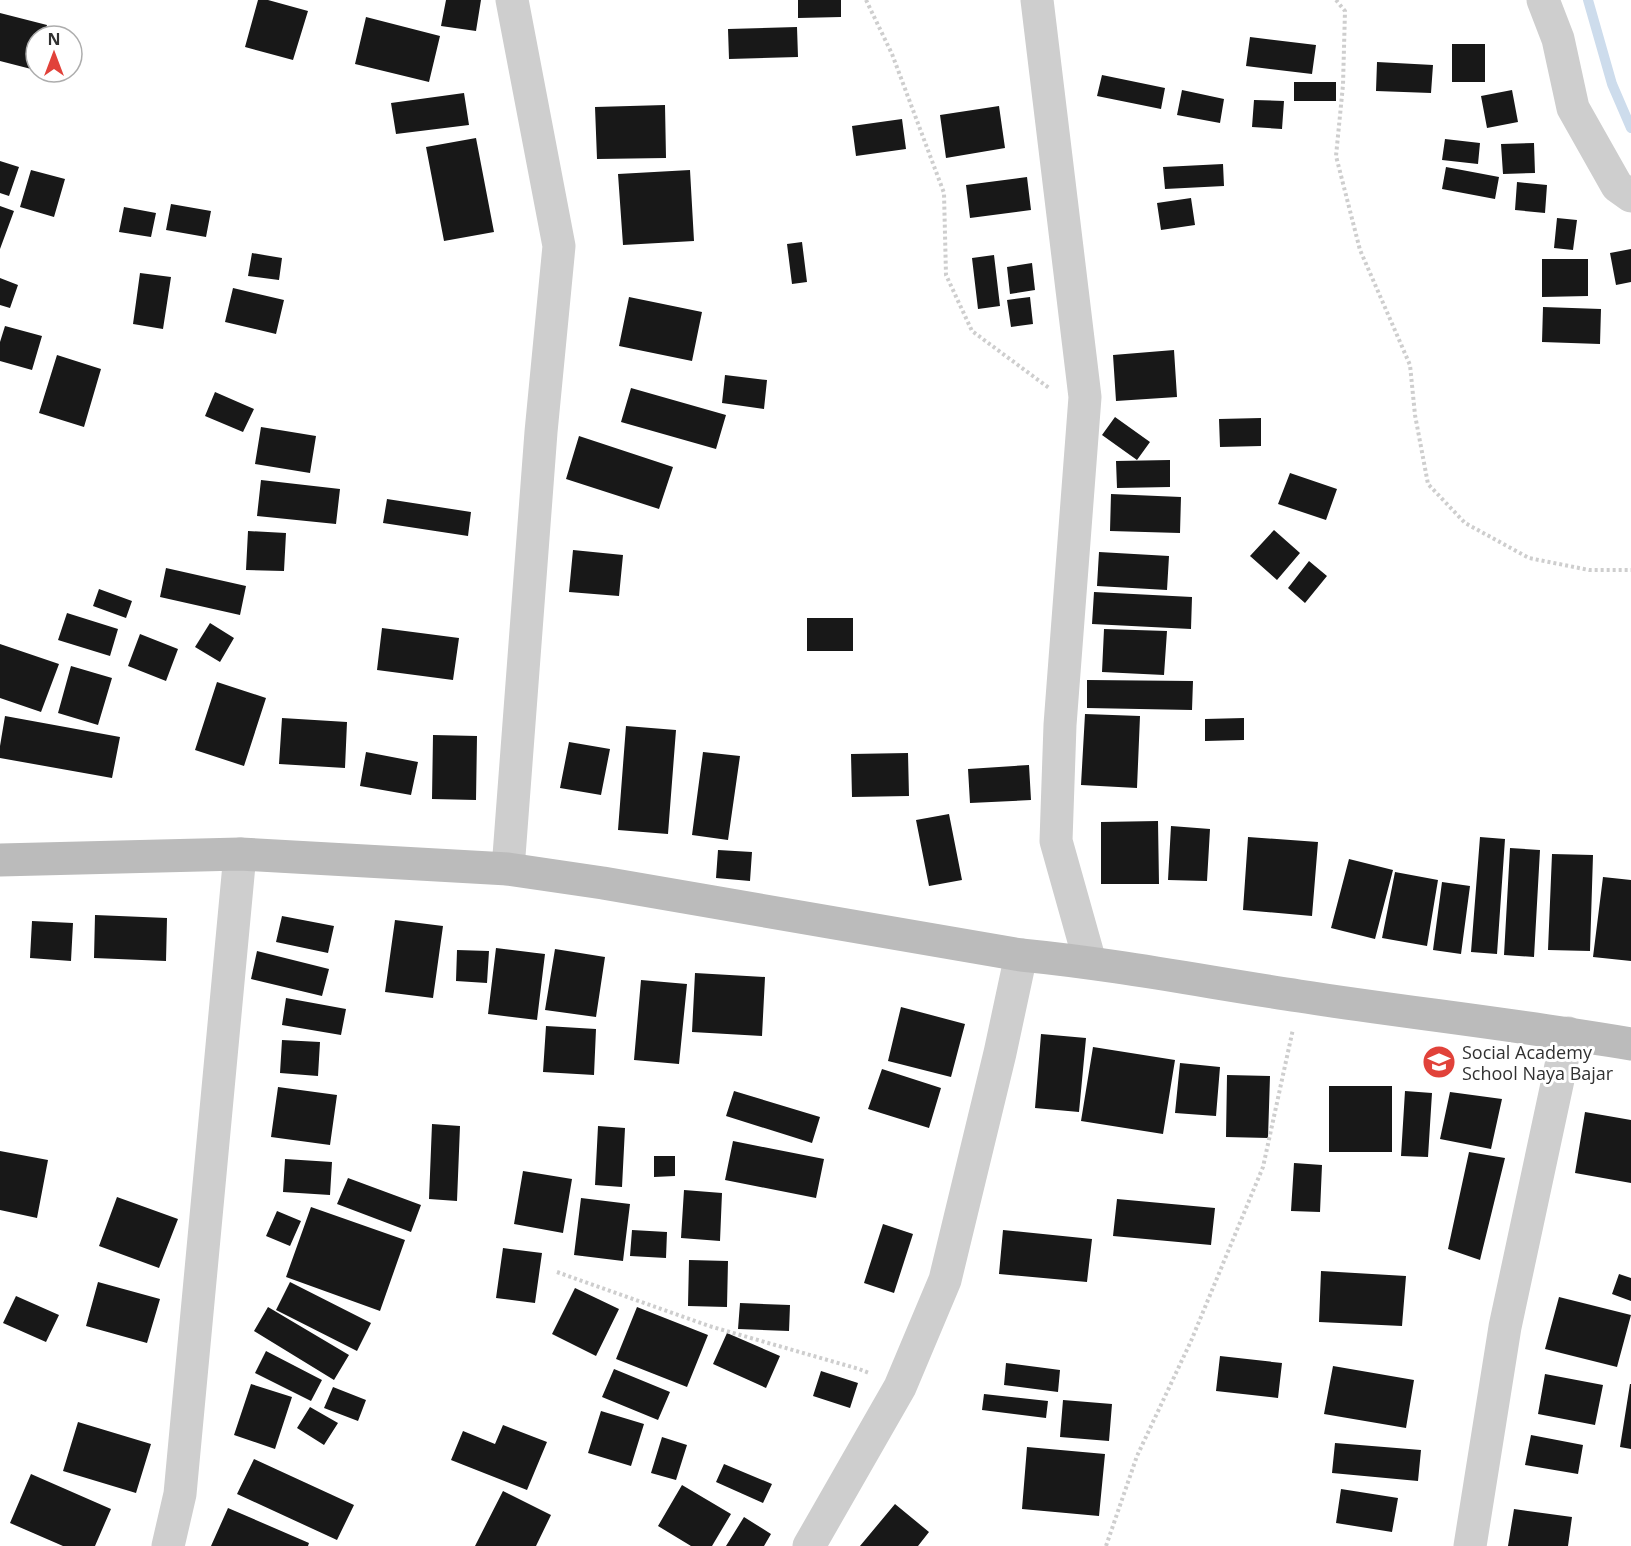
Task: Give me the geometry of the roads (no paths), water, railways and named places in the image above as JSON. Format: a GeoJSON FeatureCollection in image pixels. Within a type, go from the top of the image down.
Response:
{"type":"FeatureCollection","features":[{"type":"Feature","properties":{"kind":"main road"},"geometry":{"type":"LineString","coordinates":[[0,860],[240,854],[508,869],[603,883],[1021,955],[1090,962],[1300,996],[1568,1033],[1631,1044]]}},
{"type":"Feature","properties":{"kind":"street"},"geometry":{"type":"LineString","coordinates":[[508,869],[541,432],[560,246],[512,0]]}},
{"type":"Feature","properties":{"kind":"street"},"geometry":{"type":"LineString","coordinates":[[1037,0],[1085,397],[1060,725],[1056,841],[1090,962]]}},
{"type":"Feature","properties":{"kind":"street"},"geometry":{"type":"LineString","coordinates":[[1543,0],[1558,39],[1573,108],[1617,186],[1631,196]]}},
{"type":"Feature","properties":{"kind":"street"},"geometry":{"type":"LineString","coordinates":[[168,1546],[180,1494],[240,854]]}},
{"type":"Feature","properties":{"kind":"street"},"geometry":{"type":"LineString","coordinates":[[809,1546],[900,1387],[945,1280],[1000,1053],[1021,955]]}},
{"type":"Feature","properties":{"kind":"street"},"geometry":{"type":"LineString","coordinates":[[1470,1546],[1505,1328],[1568,1033]]}},
{"type":"Feature","properties":{"kind":"waterway"},"geometry":{"type":"LineString","coordinates":[[1588,0],[1612,84],[1631,128]]}},
{"type":"Feature","properties":{"kind":"place","name":"Social Academy School Naya Bajar"},"geometry":{"type":"Point","coordinates":[1439,1062]}}]}
